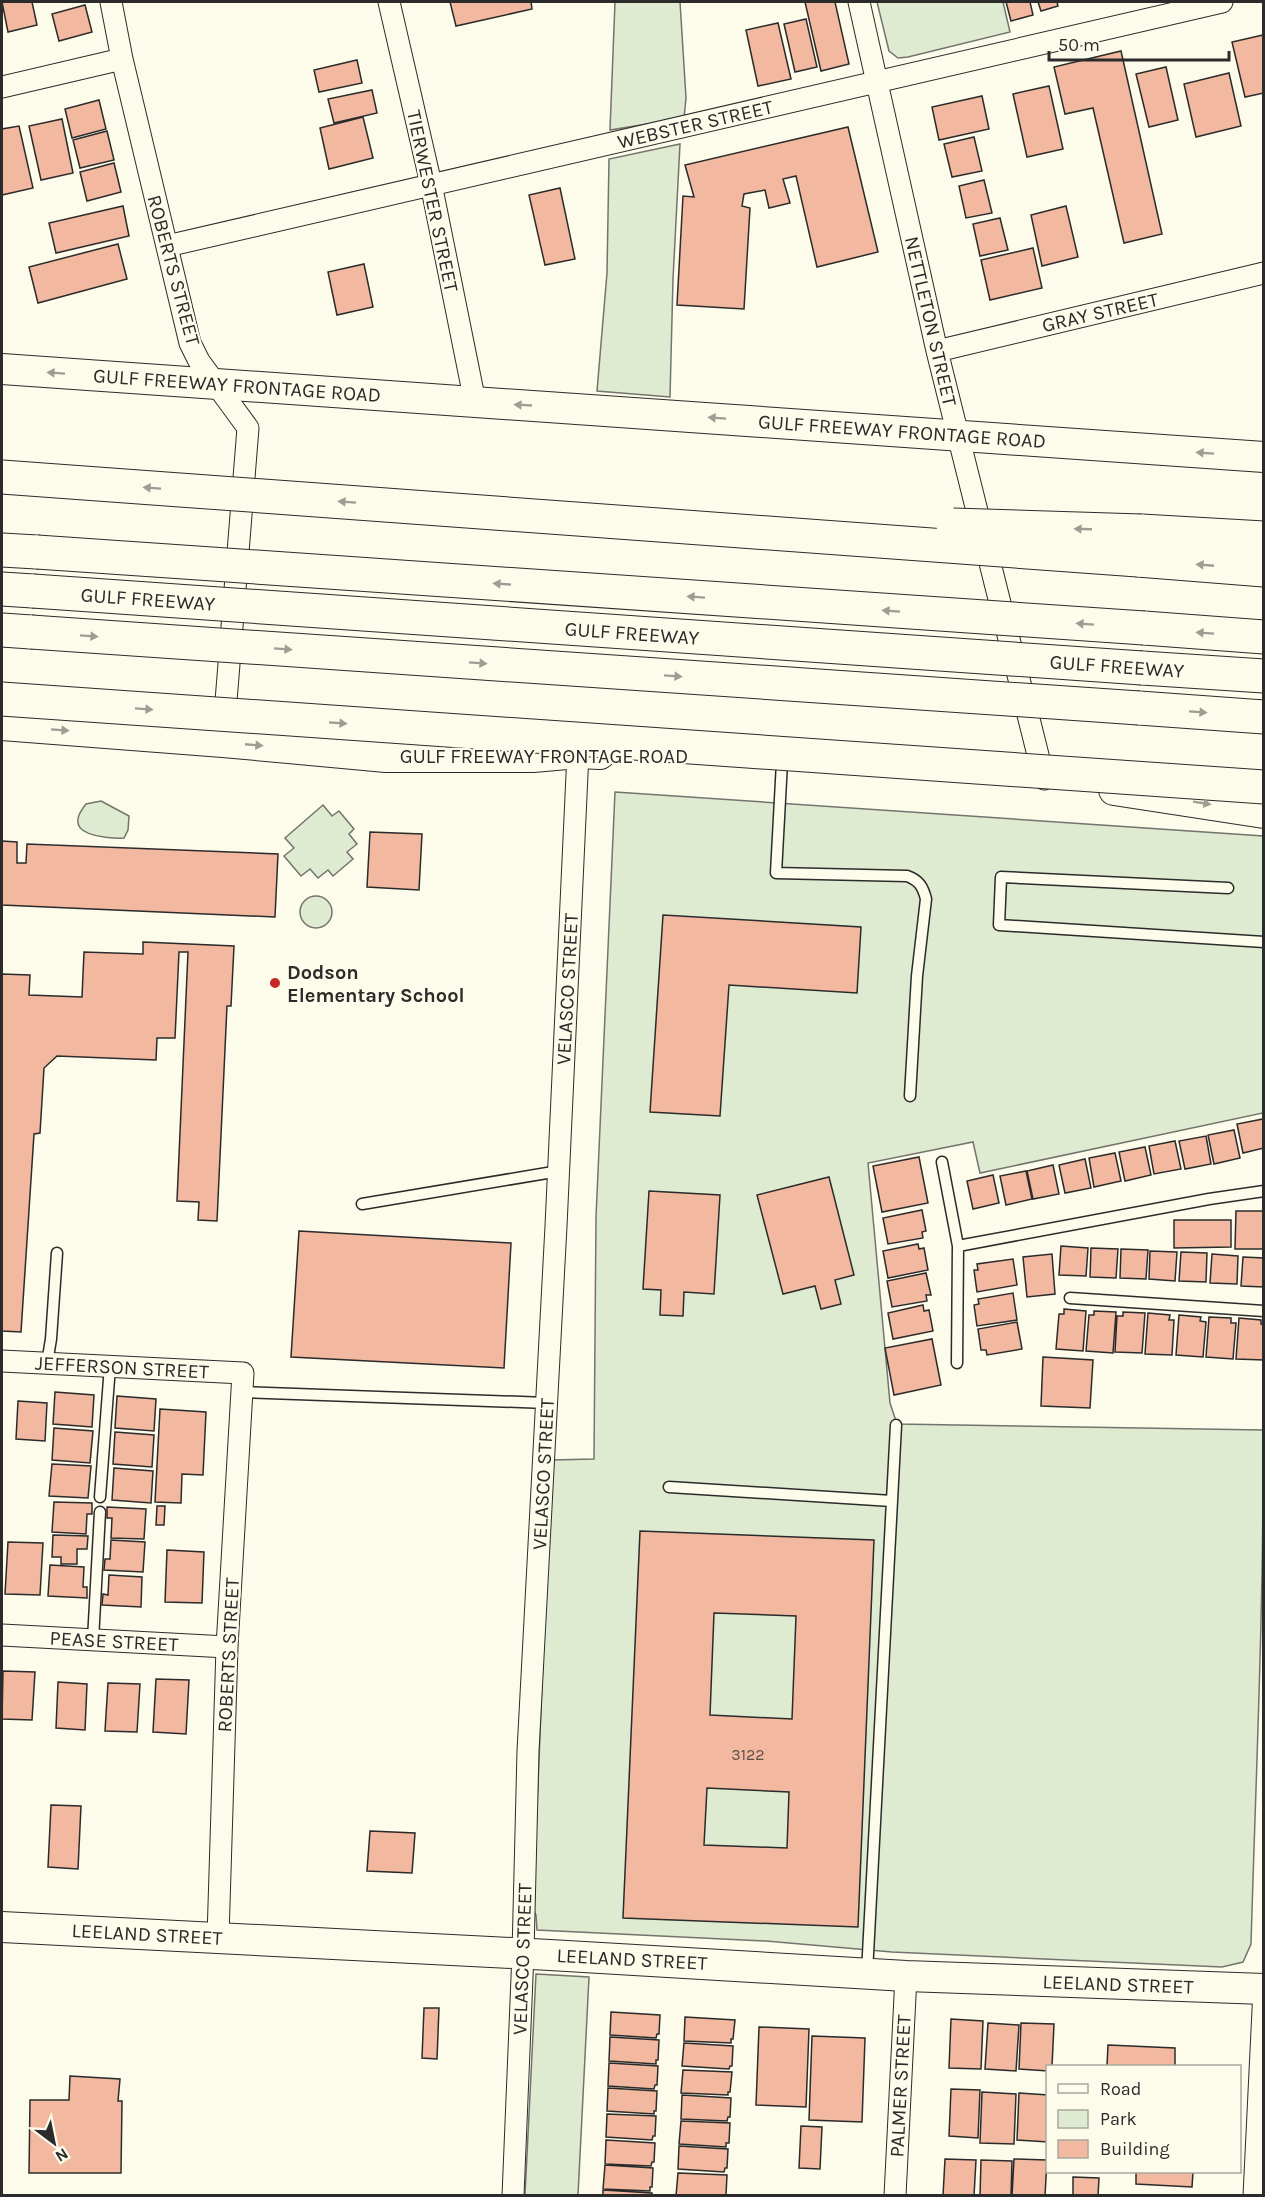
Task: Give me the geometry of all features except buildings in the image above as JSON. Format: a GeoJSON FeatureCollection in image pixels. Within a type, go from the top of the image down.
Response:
{"type":"FeatureCollection","features":[{"type":"Feature","properties":{"kind":"highway"},"geometry":{"type":"LineString","coordinates":[[2,477],[405,507],[1140,545],[1263,538]]}},
{"type":"Feature","properties":{"kind":"highway"},"geometry":{"type":"LineString","coordinates":[[1140,545],[1263,570]]}},
{"type":"Feature","properties":{"kind":"highway","name":"GULF FREEWAY"},"geometry":{"type":"LineString","coordinates":[[2,550],[1263,637]]}},
{"type":"Feature","properties":{"kind":"highway","name":"GULF FREEWAY"},"geometry":{"type":"LineString","coordinates":[[17,590],[1263,676]]}},
{"type":"Feature","properties":{"kind":"highway","name":"GULF FREEWAY"},"geometry":{"type":"LineString","coordinates":[[16,631],[1263,717]]}},
{"type":"Feature","properties":{"kind":"highway"},"geometry":{"type":"LineString","coordinates":[[2,699],[1263,787]]}},
{"type":"Feature","properties":{"kind":"main road","name":"GULF FREEWAY FRONTAGE ROAD"},"geometry":{"type":"LineString","coordinates":[[2,369],[1263,457]]}},
{"type":"Feature","properties":{"kind":"main road","name":"GULF FREEWAY FRONTAGE ROAD"},"geometry":{"type":"LineString","coordinates":[[2,725],[386,757],[533,757],[578,753],[673,754],[1044,779],[1263,813]]}},
{"type":"Feature","properties":{"kind":"main road","name":"LEELAND STREET"},"geometry":{"type":"LineString","coordinates":[[2,1927],[523,1953],[906,1976],[1263,1989]]}},
{"type":"Feature","properties":{"kind":"street","name":"ROBERTS STREET"},"geometry":{"type":"LineString","coordinates":[[111,2],[122,59],[190,343],[199,361],[248,428],[223,742]]}},
{"type":"Feature","properties":{"kind":"street","name":"TIERWESTER STREET"},"geometry":{"type":"LineString","coordinates":[[388,2],[431,184],[475,402]]}},
{"type":"Feature","properties":{"kind":"street","name":"NETTLETON STREET"},"geometry":{"type":"LineString","coordinates":[[859,2],[937,351],[1044,779]]}},
{"type":"Feature","properties":{"kind":"street","name":"WEBSTER STREET"},"geometry":{"type":"LineString","coordinates":[[166,246],[1222,2]]}},
{"type":"Feature","properties":{"kind":"street"},"geometry":{"type":"LineString","coordinates":[[2,87],[122,59]]}},
{"type":"Feature","properties":{"kind":"street","name":"GRAY STREET"},"geometry":{"type":"LineString","coordinates":[[937,351],[1263,273]]}},
{"type":"Feature","properties":{"kind":"street","name":"VELASCO STREET"},"geometry":{"type":"LineString","coordinates":[[513,2196],[523,1953],[528,1751],[559,1171],[578,753]]}},
{"type":"Feature","properties":{"kind":"street","name":"JEFFERSON STREET"},"geometry":{"type":"LineString","coordinates":[[2,1361],[110,1366],[243,1382]]}},
{"type":"Feature","properties":{"kind":"street","name":"ROBERTS STREET"},"geometry":{"type":"LineString","coordinates":[[218,1937],[227,1647],[243,1382]]}},
{"type":"Feature","properties":{"kind":"street","name":"PEASE STREET"},"geometry":{"type":"LineString","coordinates":[[2,1635],[227,1647]]}},
{"type":"Feature","properties":{"kind":"street","name":"PALMER STREET"},"geometry":{"type":"LineString","coordinates":[[895,2196],[906,1976]]}},
{"type":"Feature","properties":{"kind":"street"},"geometry":{"type":"LineString","coordinates":[[1254,2196],[1263,1989]]}},
{"type":"Feature","properties":{"kind":"lane"},"geometry":{"type":"LineString","coordinates":[[782,762],[776,873],[907,876],[923,888],[926,899],[917,976],[910,1096]]}},
{"type":"Feature","properties":{"kind":"lane"},"geometry":{"type":"LineString","coordinates":[[1228,888],[1001,877],[999,925],[1263,942]]}},
{"type":"Feature","properties":{"kind":"lane"},"geometry":{"type":"LineString","coordinates":[[942,1162],[958,1246],[957,1363]]}},
{"type":"Feature","properties":{"kind":"lane"},"geometry":{"type":"LineString","coordinates":[[362,1204],[559,1171]]}},
{"type":"Feature","properties":{"kind":"lane"},"geometry":{"type":"LineString","coordinates":[[958,1246],[1263,1191]]}},
{"type":"Feature","properties":{"kind":"lane"},"geometry":{"type":"LineString","coordinates":[[47,1363],[51,1339],[57,1253]]}},
{"type":"Feature","properties":{"kind":"lane"},"geometry":{"type":"LineString","coordinates":[[1070,1298],[1263,1311]]}},
{"type":"Feature","properties":{"kind":"lane"},"geometry":{"type":"LineString","coordinates":[[100,1497],[110,1366]]}},
{"type":"Feature","properties":{"kind":"lane"},"geometry":{"type":"LineString","coordinates":[[243,1382],[547,1403]]}},
{"type":"Feature","properties":{"kind":"lane"},"geometry":{"type":"LineString","coordinates":[[867,1973],[896,1425]]}},
{"type":"Feature","properties":{"kind":"lane"},"geometry":{"type":"LineString","coordinates":[[669,1487],[892,1501]]}},
{"type":"Feature","properties":{"kind":"lane"},"geometry":{"type":"LineString","coordinates":[[93,1640],[100,1512]]}},
{"type":"Feature","properties":{"kind":"green space"},"geometry":{"type":"Polygon","coordinates":[[[615,2],[680,2],[686,98],[684,118],[610,130],[615,2]]]}},
{"type":"Feature","properties":{"kind":"green space"},"geometry":{"type":"Polygon","coordinates":[[[877,2],[1003,2],[1010,32],[898,58],[889,51],[877,2]]]}},
{"type":"Feature","properties":{"kind":"green space"},"geometry":{"type":"Polygon","coordinates":[[[680,144],[670,397],[597,391],[607,273],[609,159],[680,144]]]}},
{"type":"Feature","properties":{"kind":"green space"},"geometry":{"type":"Polygon","coordinates":[[[615,792],[1263,836],[1263,1113],[980,1173],[973,1142],[868,1163],[890,1403],[897,1424],[1263,1430],[1261,1623],[1251,1944],[1243,1962],[1222,1967],[892,1952],[766,1941],[537,1930],[536,1915],[533,1910],[551,1460],[594,1459],[596,1217],[615,792]]]}},
{"type":"Feature","properties":{"kind":"green space"},"geometry":{"type":"Polygon","coordinates":[[[101,801],[129,816],[128,830],[124,838],[96,836],[80,828],[78,818],[86,804],[101,801]]]}},
{"type":"Feature","properties":{"kind":"green space"},"geometry":{"type":"Polygon","coordinates":[[[323,805],[332,816],[339,811],[354,829],[349,834],[357,844],[347,852],[353,859],[333,876],[328,870],[318,878],[310,869],[301,876],[284,856],[294,848],[285,838],[323,805]]]}},
{"type":"Feature","properties":{"kind":"green space"},"geometry":{"type":"Polygon","coordinates":[[[316,896],[327,901],[332,912],[327,923],[316,928],[305,923],[300,912],[305,901],[316,896]]]}},
{"type":"Feature","properties":{"kind":"green space"},"geometry":{"type":"Polygon","coordinates":[[[536,1974],[589,1977],[578,2195],[525,2195],[536,1974]]]}},
{"type":"Feature","properties":{"kind":"place","name":"Dodson Elementary School"},"geometry":{"type":"Point","coordinates":[275,983]}}]}
